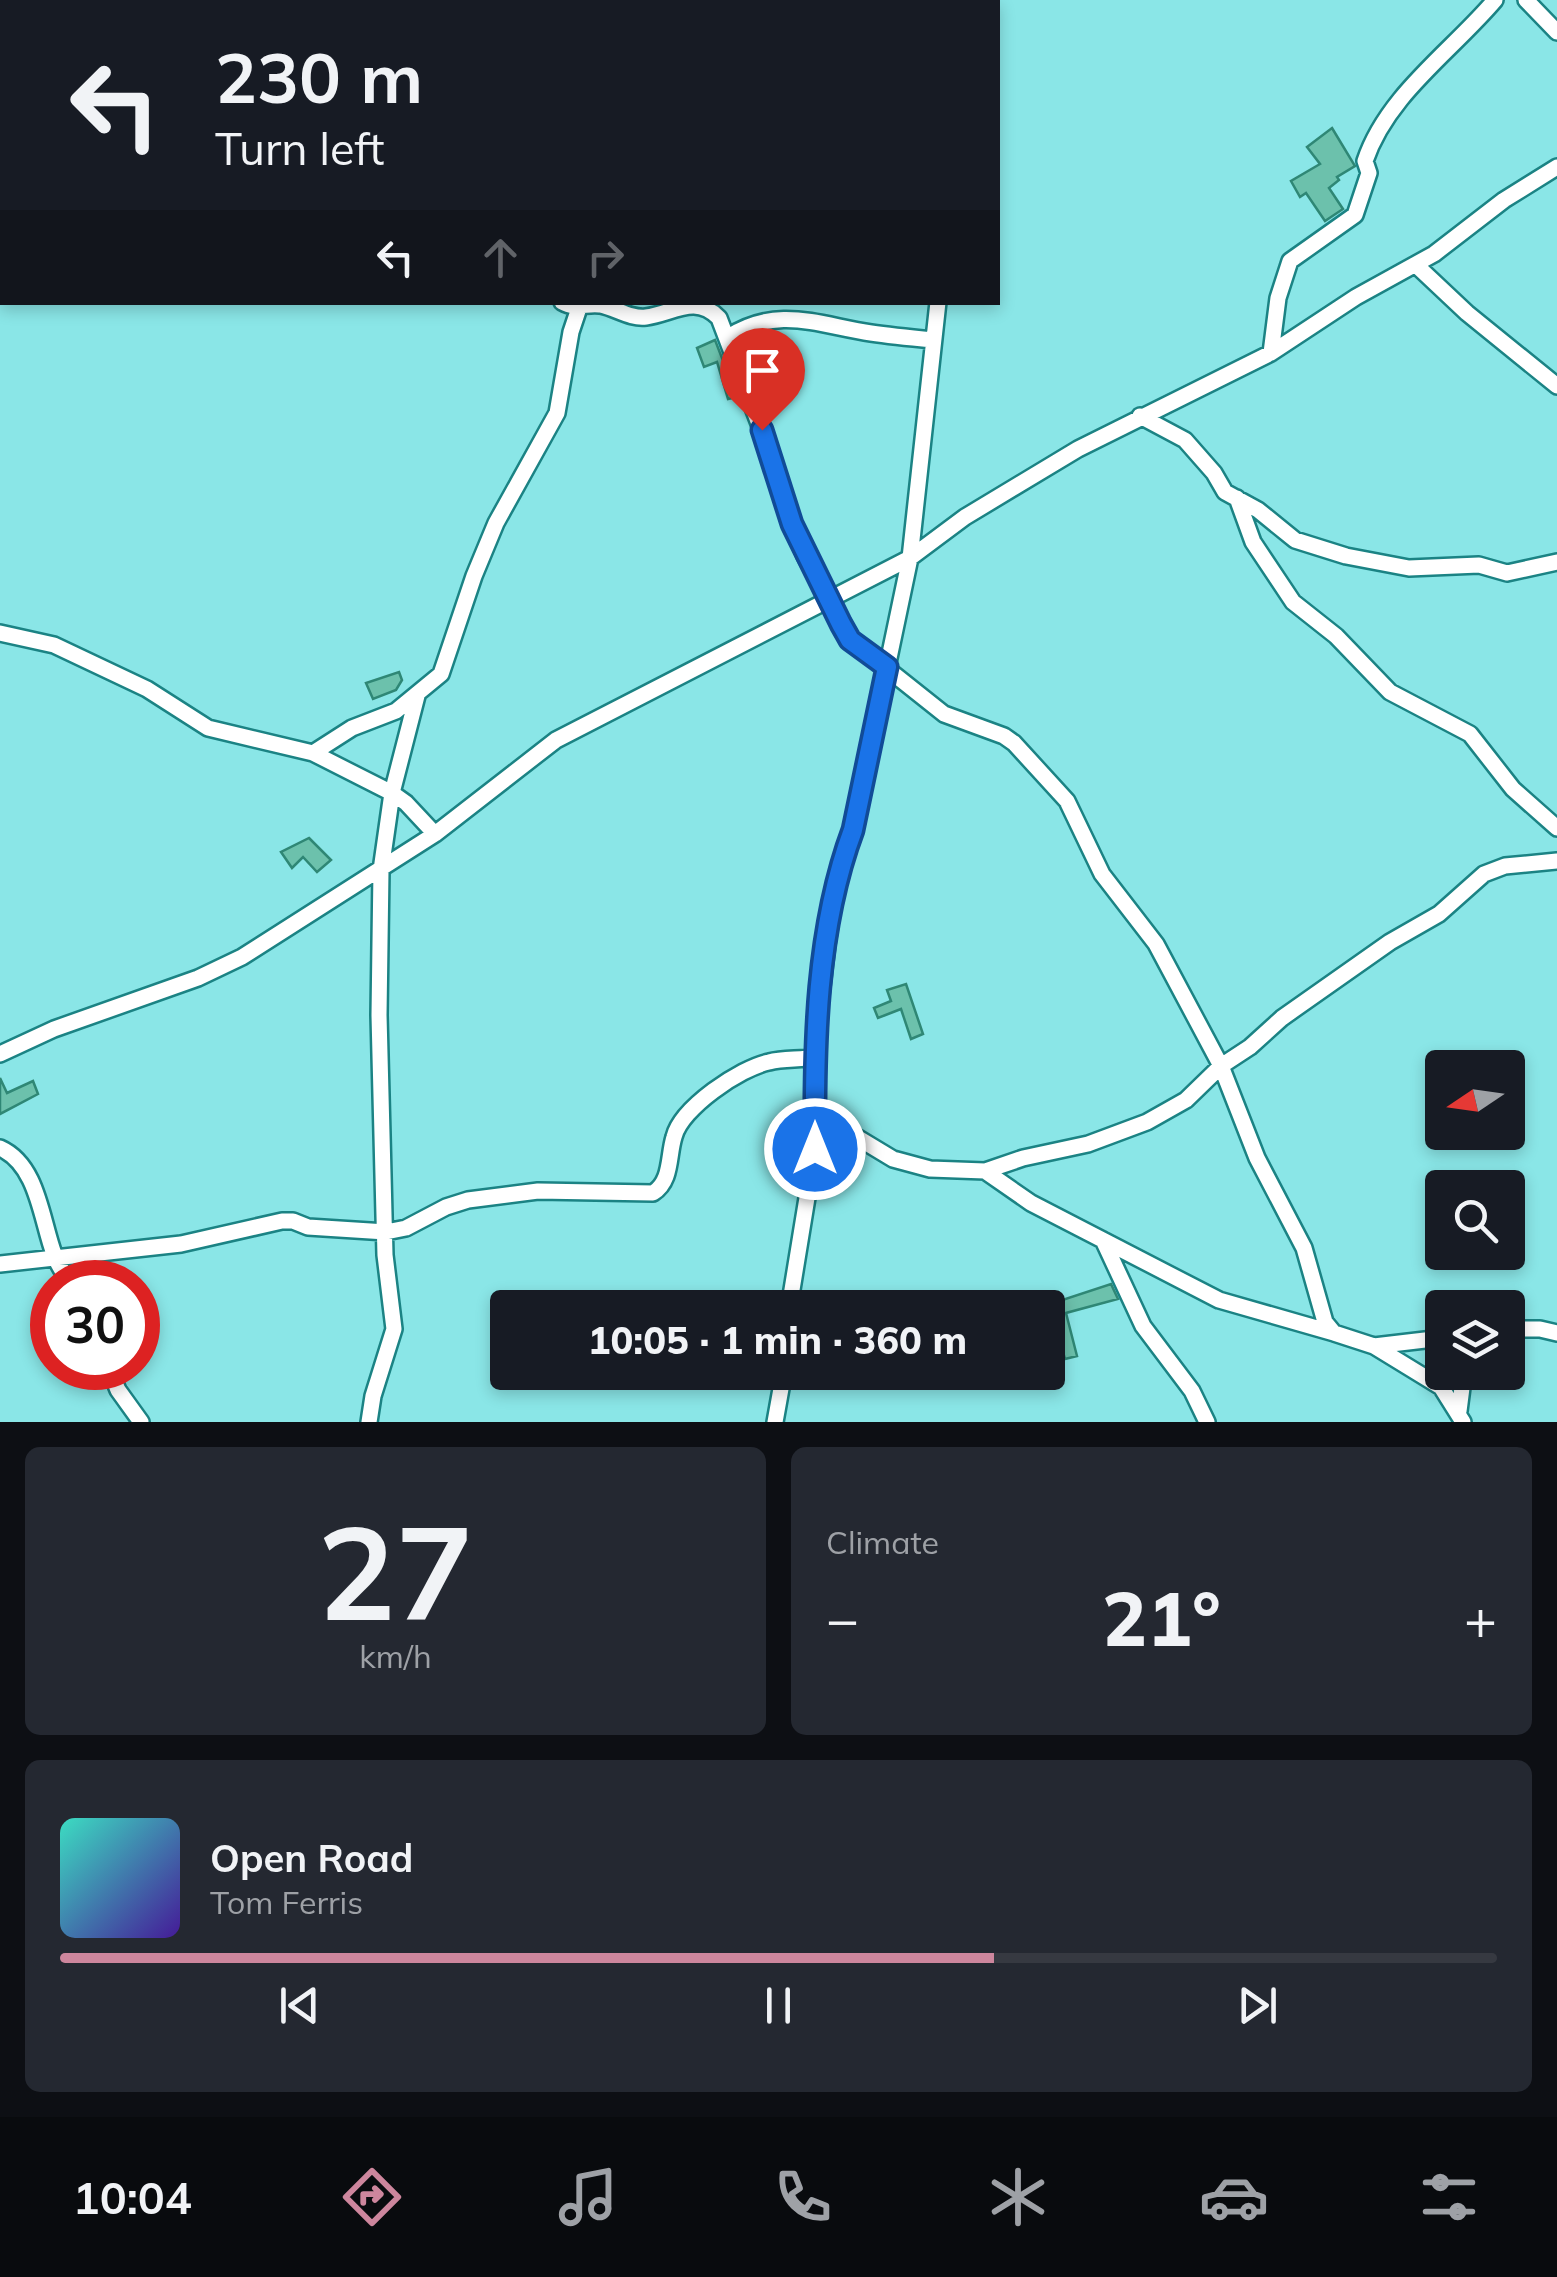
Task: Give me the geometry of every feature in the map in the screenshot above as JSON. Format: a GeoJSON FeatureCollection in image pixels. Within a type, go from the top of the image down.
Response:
{"type":"FeatureCollection","features":[{"type":"Feature","properties":{"kind":"street"},"geometry":{"type":"LineString","coordinates":[[1271,353],[1278,298],[1290,262],[1352,218],[1365,192],[1369,173],[1365,160],[1385,122],[1422,75],[1495,0]]}},
{"type":"Feature","properties":{"kind":"street"},"geometry":{"type":"LineString","coordinates":[[1526,0],[1557,32]]}},
{"type":"Feature","properties":{"kind":"street"},"geometry":{"type":"LineString","coordinates":[[0,1054],[84,1018],[220,969],[435,834],[556,740],[910,558],[965,517],[1078,449],[1271,353],[1356,297],[1416,265],[1504,200],[1557,168]]}},
{"type":"Feature","properties":{"kind":"street"},"geometry":{"type":"LineString","coordinates":[[1416,265],[1466,313],[1557,386]]}},
{"type":"Feature","properties":{"kind":"street"},"geometry":{"type":"LineString","coordinates":[[312,753],[352,728],[389,715],[435,681],[448,661],[474,576],[496,523],[557,414],[571,332],[580,305],[599,305],[637,317],[699,305],[710,309],[728,337],[792,524],[850,640],[944,714],[1004,736],[1040,768],[1067,801],[1110,886],[1156,944],[1222,1066],[1258,1158],[1304,1248],[1318,1306],[1334,1333]]}},
{"type":"Feature","properties":{"kind":"street"},"geometry":{"type":"LineString","coordinates":[[792,1290],[813,1166],[815,1057],[830,916],[853,830],[910,558],[938,305]]}},
{"type":"Feature","properties":{"kind":"street"},"geometry":{"type":"LineString","coordinates":[[718,318],[746,325],[795,318],[868,333],[933,340]]}},
{"type":"Feature","properties":{"kind":"street"},"geometry":{"type":"LineString","coordinates":[[728,337],[746,325]]}},
{"type":"Feature","properties":{"kind":"street"},"geometry":{"type":"LineString","coordinates":[[1140,416],[1186,440],[1214,472],[1224,492],[1258,510],[1295,540],[1346,556],[1409,568],[1478,565],[1507,573],[1557,562]]}},
{"type":"Feature","properties":{"kind":"street"},"geometry":{"type":"LineString","coordinates":[[1237,498],[1253,542],[1293,602],[1336,636],[1390,692],[1470,734],[1513,789],[1557,828]]}},
{"type":"Feature","properties":{"kind":"street"},"geometry":{"type":"LineString","coordinates":[[0,633],[54,645],[147,689],[208,728],[312,753],[392,793],[435,834]]}},
{"type":"Feature","properties":{"kind":"street"},"geometry":{"type":"LineString","coordinates":[[369,1422],[372,1396],[394,1328],[385,1255],[378,1014],[381,870],[392,793],[417,696]]}},
{"type":"Feature","properties":{"kind":"street"},"geometry":{"type":"LineString","coordinates":[[814,1112],[892,1159],[930,1169],[985,1172],[1023,1158],[1122,1134],[1186,1100],[1282,1018],[1390,942],[1439,914],[1484,874],[1505,866],[1557,861]]}},
{"type":"Feature","properties":{"kind":"street"},"geometry":{"type":"LineString","coordinates":[[0,1264],[181,1244],[282,1221],[308,1227],[386,1232],[406,1228],[468,1200],[538,1191],[653,1193],[667,1177],[674,1133],[684,1115],[697,1103],[753,1067],[815,1057]]}},
{"type":"Feature","properties":{"kind":"street"},"geometry":{"type":"LineString","coordinates":[[0,1148],[20,1162],[41,1206],[55,1258]]}},
{"type":"Feature","properties":{"kind":"street"},"geometry":{"type":"LineString","coordinates":[[985,1172],[1031,1203],[1219,1300],[1374,1346],[1441,1387],[1461,1416]]}},
{"type":"Feature","properties":{"kind":"street"},"geometry":{"type":"LineString","coordinates":[[1103,1240],[1142,1326],[1192,1391],[1207,1422]]}},
{"type":"Feature","properties":{"kind":"street"},"geometry":{"type":"LineString","coordinates":[[1525,1329],[1556,1335]]}},
{"type":"Feature","properties":{"kind":"street"},"geometry":{"type":"LineString","coordinates":[[1374,1346],[1425,1340]]}},
{"type":"Feature","properties":{"kind":"street"},"geometry":{"type":"LineString","coordinates":[[118,1390],[141,1422]]}},
{"type":"Feature","properties":{"kind":"street"},"geometry":{"type":"LineString","coordinates":[[775,1422],[781,1390]]}},
{"type":"Feature","properties":{"kind":"street"},"geometry":{"type":"LineString","coordinates":[[1461,1416],[1463,1390]]}},
{"type":"Feature","properties":{"kind":"building"},"geometry":{"type":"Polygon","coordinates":[[[1332,128],[1355,166],[1337,177],[1339,180],[1329,188],[1343,209],[1325,221],[1306,193],[1300,197],[1291,181],[1320,164],[1307,147],[1332,128]]]}},
{"type":"Feature","properties":{"kind":"building"},"geometry":{"type":"Polygon","coordinates":[[[715,340],[737,397],[728,399],[717,362],[704,367],[697,348],[715,340]]]}},
{"type":"Feature","properties":{"kind":"building"},"geometry":{"type":"Polygon","coordinates":[[[399,672],[402,680],[396,690],[373,699],[366,683],[399,672]]]}},
{"type":"Feature","properties":{"kind":"building"},"geometry":{"type":"Polygon","coordinates":[[[309,838],[331,860],[317,872],[303,857],[292,868],[281,852],[309,838]]]}},
{"type":"Feature","properties":{"kind":"building"},"geometry":{"type":"Polygon","coordinates":[[[906,984],[923,1034],[911,1039],[901,1009],[878,1018],[874,1008],[891,1001],[887,990],[906,984]]]}},
{"type":"Feature","properties":{"kind":"building"},"geometry":{"type":"Polygon","coordinates":[[[0,1078],[7,1093],[33,1081],[38,1094],[0,1114],[0,1078]]]}},
{"type":"Feature","properties":{"kind":"building"},"geometry":{"type":"Polygon","coordinates":[[[1111,1284],[1118,1299],[1066,1313],[1077,1356],[1065,1359],[1065,1299],[1111,1284]]]}},
{"type":"Feature","properties":{"kind":"route"},"geometry":{"type":"LineString","coordinates":[[762,430],[805,556],[850,640],[887,667],[853,830],[830,916],[816,1045],[815,1149]]}}]}
